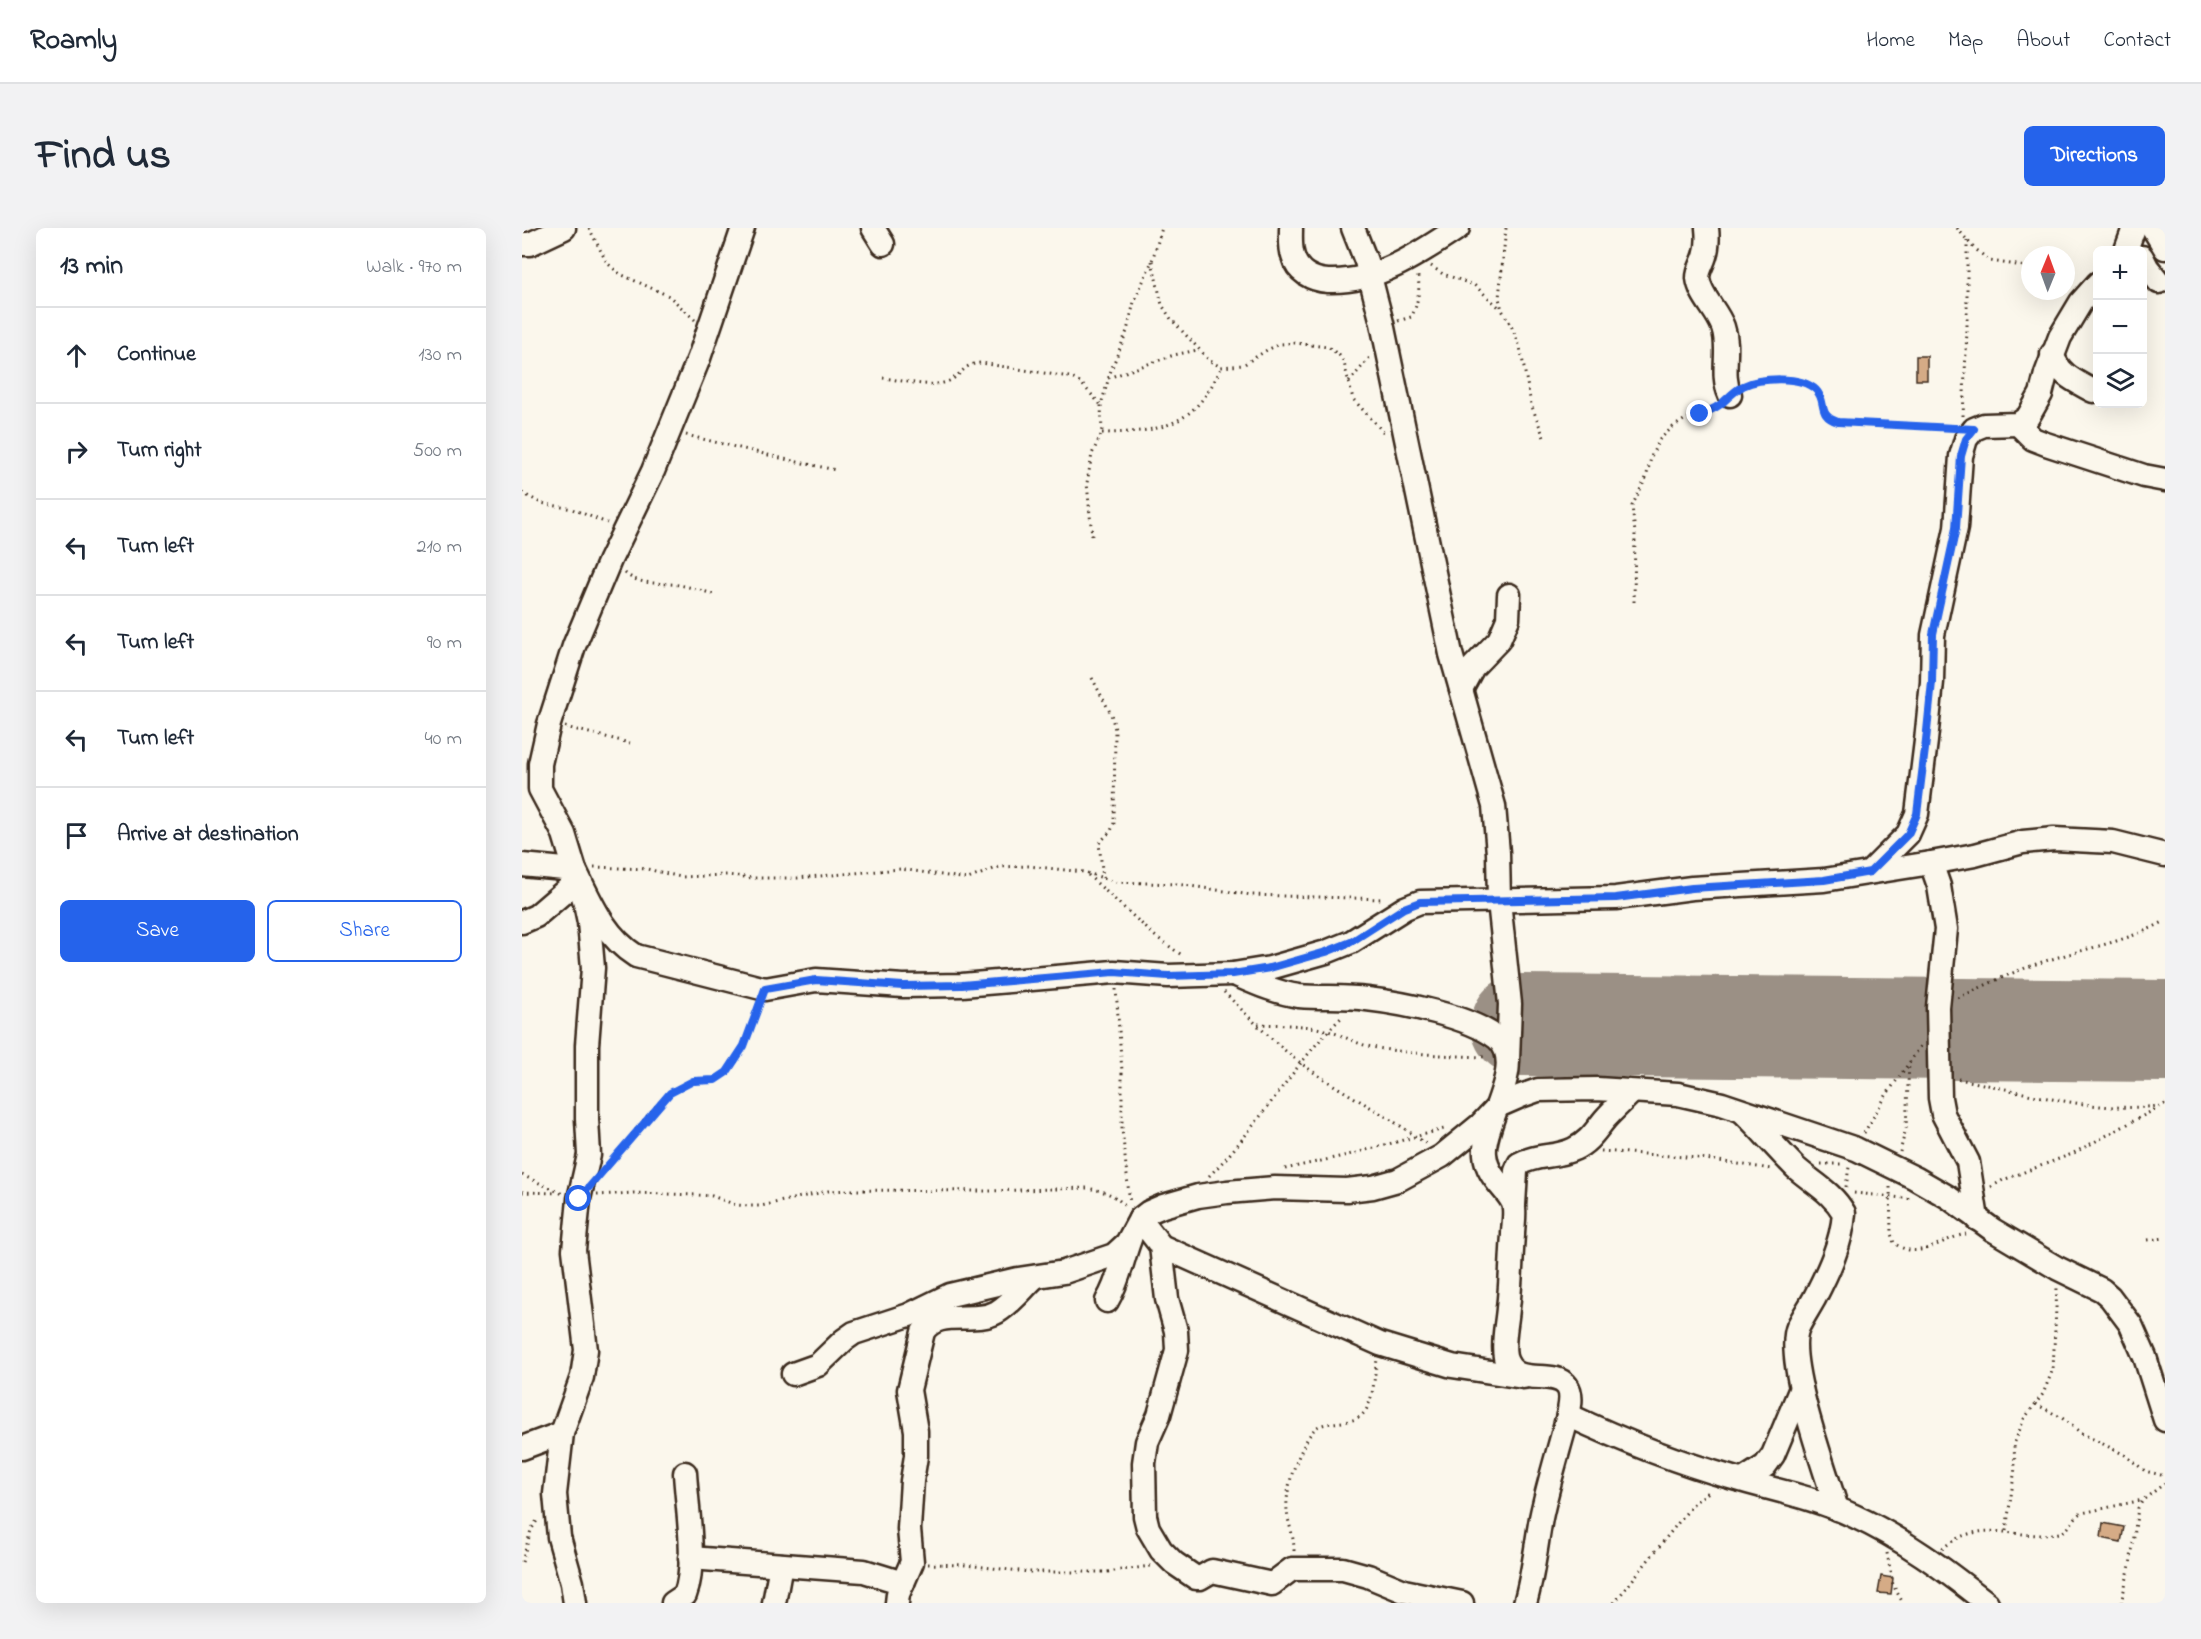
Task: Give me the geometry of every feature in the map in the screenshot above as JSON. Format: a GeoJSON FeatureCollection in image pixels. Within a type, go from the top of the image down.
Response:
{"type":"FeatureCollection","features":[{"type":"Feature","properties":{"kind":"street"},"geometry":{"type":"LineString","coordinates":[[522,244],[530,244],[564,228]]}},
{"type":"Feature","properties":{"kind":"street"},"geometry":{"type":"LineString","coordinates":[[574,1603],[572,1583],[559,1536],[555,1494],[562,1433],[582,1377],[586,1350],[574,1250],[573,1196],[589,1155],[586,1119],[586,1045],[593,968],[590,922],[564,834],[540,789],[540,764],[549,724],[574,646],[624,528],[654,471],[708,332],[743,228]]}},
{"type":"Feature","properties":{"kind":"street"},"geometry":{"type":"LineString","coordinates":[[1291,228],[1293,256],[1299,268],[1310,278],[1346,282],[1371,276],[1412,256],[1458,228]]}},
{"type":"Feature","properties":{"kind":"street"},"geometry":{"type":"LineString","coordinates":[[1353,228],[1371,276],[1451,654],[1494,806],[1499,901],[1510,1004],[1507,1059],[1498,1106],[1489,1126],[1485,1152],[1487,1168],[1514,1204]]}},
{"type":"Feature","properties":{"kind":"street"},"geometry":{"type":"LineString","coordinates":[[1707,228],[1706,252],[1698,278],[1701,288],[1723,326],[1726,340],[1725,381],[1730,395]]}},
{"type":"Feature","properties":{"kind":"street"},"geometry":{"type":"LineString","coordinates":[[2127,246],[2134,228]]}},
{"type":"Feature","properties":{"kind":"street"},"geometry":{"type":"LineString","coordinates":[[2143,246],[2148,228]]}},
{"type":"Feature","properties":{"kind":"street"},"geometry":{"type":"LineString","coordinates":[[2153,228],[2165,248]]}},
{"type":"Feature","properties":{"kind":"street"},"geometry":{"type":"LineString","coordinates":[[2147,267],[2156,283]]}},
{"type":"Feature","properties":{"kind":"street"},"geometry":{"type":"LineString","coordinates":[[1870,872],[1908,834],[1917,814],[1932,682],[1933,634],[1956,528],[1961,456],[1968,429],[1984,425],[2018,424],[2028,417],[2041,394],[2052,354],[2070,318],[2093,289]]}},
{"type":"Feature","properties":{"kind":"street"},"geometry":{"type":"LineString","coordinates":[[2052,354],[2061,372],[2093,391]]}},
{"type":"Feature","properties":{"kind":"street"},"geometry":{"type":"LineString","coordinates":[[2018,424],[2033,439],[2046,444],[2144,476],[2165,480]]}},
{"type":"Feature","properties":{"kind":"street"},"geometry":{"type":"LineString","coordinates":[[1461,689],[1473,667],[1499,640],[1508,619],[1509,595]]}},
{"type":"Feature","properties":{"kind":"street"},"geometry":{"type":"LineString","coordinates":[[576,872],[602,922],[629,952],[651,961],[765,989],[816,980],[903,986],[962,985],[1114,972],[1168,976],[1233,974],[1270,968],[1326,952],[1351,942],[1404,908],[1420,902],[1616,898],[1692,888],[1824,880],[1975,855],[2023,842],[2054,839],[2113,842],[2165,855]]}},
{"type":"Feature","properties":{"kind":"street"},"geometry":{"type":"LineString","coordinates":[[1931,863],[1939,886],[1946,929],[1938,1007],[1939,1076],[1943,1114],[1968,1162],[1981,1218]]}},
{"type":"Feature","properties":{"kind":"street"},"geometry":{"type":"LineString","coordinates":[[522,865],[576,872]]}},
{"type":"Feature","properties":{"kind":"street"},"geometry":{"type":"LineString","coordinates":[[522,922],[536,916],[576,872]]}},
{"type":"Feature","properties":{"kind":"street"},"geometry":{"type":"LineString","coordinates":[[1233,974],[1271,989],[1298,996],[1366,999],[1409,1005],[1476,1026],[1498,1039],[1505,1049],[1507,1059]]}},
{"type":"Feature","properties":{"kind":"street"},"geometry":{"type":"LineString","coordinates":[[794,1374],[818,1365],[854,1333],[909,1315],[950,1295],[1064,1272],[1114,1255],[1149,1212],[1163,1206],[1227,1191],[1275,1188],[1347,1190],[1373,1187],[1398,1180],[1442,1156],[1465,1138],[1498,1106],[1538,1090],[1597,1089],[1678,1094],[1741,1110],[1856,1149],[1895,1167],[1948,1197],[2057,1268],[2091,1284],[2110,1297],[2157,1366],[2165,1420]]}},
{"type":"Feature","properties":{"kind":"street"},"geometry":{"type":"LineString","coordinates":[[1525,1377],[1511,1369],[1504,1354],[1511,1282],[1516,1171],[1519,1164],[1534,1158],[1564,1153],[1576,1148],[1594,1134],[1604,1120],[1632,1092]]}},
{"type":"Feature","properties":{"kind":"street"},"geometry":{"type":"LineString","coordinates":[[1741,1110],[1803,1173],[1828,1191],[1844,1213],[1836,1251],[1815,1298],[1798,1328],[1796,1345],[1801,1388],[1837,1509]]}},
{"type":"Feature","properties":{"kind":"street"},"geometry":{"type":"LineString","coordinates":[[1135,1228],[1161,1246],[1380,1344],[1452,1366],[1525,1377],[1550,1378],[1565,1384],[1569,1393],[1568,1415],[1542,1518],[1525,1603]]}},
{"type":"Feature","properties":{"kind":"street"},"geometry":{"type":"LineString","coordinates":[[1107,1301],[1122,1271],[1124,1254],[1135,1228]]}},
{"type":"Feature","properties":{"kind":"street"},"geometry":{"type":"LineString","coordinates":[[1161,1246],[1167,1299],[1176,1331],[1177,1350],[1159,1414],[1148,1442],[1144,1463],[1144,1497],[1148,1528],[1161,1550],[1174,1563],[1196,1578],[1212,1571],[1268,1584],[1276,1582],[1292,1569],[1343,1569],[1368,1576],[1404,1591],[1462,1603]]}},
{"type":"Feature","properties":{"kind":"street"},"geometry":{"type":"LineString","coordinates":[[690,1558],[864,1571],[900,1593],[912,1562],[909,1529],[916,1431],[909,1390],[923,1332],[927,1325],[937,1319],[985,1316],[997,1312],[1035,1277]]}},
{"type":"Feature","properties":{"kind":"street"},"geometry":{"type":"LineString","coordinates":[[1738,1479],[1765,1466],[1773,1455],[1801,1388]]}},
{"type":"Feature","properties":{"kind":"street"},"geometry":{"type":"LineString","coordinates":[[1568,1415],[1674,1460],[1837,1509],[1916,1549],[1987,1603]]}},
{"type":"Feature","properties":{"kind":"street"},"geometry":{"type":"LineString","coordinates":[[522,1448],[562,1433]]}},
{"type":"Feature","properties":{"kind":"street"},"geometry":{"type":"LineString","coordinates":[[685,1473],[690,1558],[686,1600]]}},
{"type":"Feature","properties":{"kind":"street"},"geometry":{"type":"LineString","coordinates":[[774,1603],[781,1565]]}},
{"type":"Feature","properties":{"kind":"path"},"geometry":{"type":"LineString","coordinates":[[589,228],[599,251],[614,268],[627,278],[673,299],[708,332]]}},
{"type":"Feature","properties":{"kind":"path"},"geometry":{"type":"LineString","coordinates":[[1092,536],[1087,483],[1092,454],[1102,433],[1101,405],[1108,378],[1127,331],[1134,302],[1152,261],[1162,228]]}},
{"type":"Feature","properties":{"kind":"path"},"geometry":{"type":"LineString","coordinates":[[1506,228],[1499,298],[1502,310],[1520,347],[1531,404],[1545,440]]}},
{"type":"Feature","properties":{"kind":"path"},"geometry":{"type":"LineString","coordinates":[[1957,228],[1967,241],[1990,261],[2021,266]]}},
{"type":"Feature","properties":{"kind":"path"},"geometry":{"type":"LineString","coordinates":[[1634,602],[1635,533],[1632,506],[1646,478],[1652,454],[1660,439],[1673,427],[1684,420],[1713,410],[1740,387],[1768,380],[1801,382],[1816,390],[1825,414],[1829,419],[1838,422],[1968,429],[1967,241]]}},
{"type":"Feature","properties":{"kind":"path"},"geometry":{"type":"LineString","coordinates":[[1412,256],[1443,274],[1474,285],[1502,310]]}},
{"type":"Feature","properties":{"kind":"path"},"geometry":{"type":"LineString","coordinates":[[1349,382],[1384,332],[1411,317],[1415,311],[1419,277],[1412,256]]}},
{"type":"Feature","properties":{"kind":"path"},"geometry":{"type":"LineString","coordinates":[[1152,261],[1162,305],[1197,350],[1210,361],[1221,367],[1243,365],[1280,344],[1314,344],[1328,347],[1339,355],[1344,363],[1353,399],[1410,460]]}},
{"type":"Feature","properties":{"kind":"path"},"geometry":{"type":"LineString","coordinates":[[1108,378],[1174,355],[1197,350]]}},
{"type":"Feature","properties":{"kind":"path"},"geometry":{"type":"LineString","coordinates":[[883,378],[931,384],[941,383],[950,380],[970,364],[981,363],[1069,377],[1080,382],[1101,405]]}},
{"type":"Feature","properties":{"kind":"path"},"geometry":{"type":"LineString","coordinates":[[1102,433],[1154,429],[1178,420],[1200,404],[1212,387],[1221,367]]}},
{"type":"Feature","properties":{"kind":"path"},"geometry":{"type":"LineString","coordinates":[[670,429],[695,438],[836,470]]}},
{"type":"Feature","properties":{"kind":"path"},"geometry":{"type":"LineString","coordinates":[[522,493],[541,503],[572,509],[624,528]]}},
{"type":"Feature","properties":{"kind":"path"},"geometry":{"type":"LineString","coordinates":[[610,560],[630,577],[652,584],[695,588],[716,595]]}},
{"type":"Feature","properties":{"kind":"path"},"geometry":{"type":"LineString","coordinates":[[1092,678],[1111,714],[1114,729],[1113,764],[1116,812],[1111,831],[1099,843],[1103,878]]}},
{"type":"Feature","properties":{"kind":"path"},"geometry":{"type":"LineString","coordinates":[[549,724],[630,743]]}},
{"type":"Feature","properties":{"kind":"path"},"geometry":{"type":"LineString","coordinates":[[576,872],[647,868],[681,877],[727,875],[753,878],[797,878],[901,869],[968,879],[999,867],[1015,866],[1084,872],[1116,882],[1177,884],[1251,895],[1391,900]]}},
{"type":"Feature","properties":{"kind":"path"},"geometry":{"type":"LineString","coordinates":[[1084,872],[1155,936],[1207,975],[1301,1063],[1417,1137],[1442,1156]]}},
{"type":"Feature","properties":{"kind":"path"},"geometry":{"type":"LineString","coordinates":[[1938,1007],[2050,959],[2133,936],[2165,921]]}},
{"type":"Feature","properties":{"kind":"path"},"geometry":{"type":"LineString","coordinates":[[522,1192],[573,1196],[634,1193],[697,1195],[712,1196],[729,1203],[761,1206],[828,1191],[987,1191],[1087,1188],[1114,1196],[1130,1215],[1129,1182],[1123,1153],[1122,1071],[1114,972]]}},
{"type":"Feature","properties":{"kind":"path"},"geometry":{"type":"LineString","coordinates":[[603,1171],[670,1093],[693,1081],[715,1080],[727,1072],[744,1046],[765,989]]}},
{"type":"Feature","properties":{"kind":"path"},"geometry":{"type":"LineString","coordinates":[[1206,1179],[1251,1131],[1301,1063],[1328,1031],[1366,999]]}},
{"type":"Feature","properties":{"kind":"path"},"geometry":{"type":"LineString","coordinates":[[1257,1024],[1299,1026],[1328,1031],[1358,1044],[1375,1048],[1507,1059]]}},
{"type":"Feature","properties":{"kind":"path"},"geometry":{"type":"LineString","coordinates":[[1922,1201],[1891,1195],[1845,1193],[1849,1164],[1870,1122],[1908,1061],[1916,1051],[1938,1033]]}},
{"type":"Feature","properties":{"kind":"path"},"geometry":{"type":"LineString","coordinates":[[1895,1167],[1906,1128],[1909,1098],[1908,1061]]}},
{"type":"Feature","properties":{"kind":"path"},"geometry":{"type":"LineString","coordinates":[[1939,1076],[2090,1106],[2127,1108],[2159,1106]]}},
{"type":"Feature","properties":{"kind":"path"},"geometry":{"type":"LineString","coordinates":[[1891,1195],[1894,1243],[1900,1248],[1915,1252],[1929,1249],[1960,1235],[1981,1218],[1988,1189],[2003,1180],[2072,1154],[2165,1104]]}},
{"type":"Feature","properties":{"kind":"path"},"geometry":{"type":"LineString","coordinates":[[1279,1170],[1417,1137]]}},
{"type":"Feature","properties":{"kind":"path"},"geometry":{"type":"LineString","coordinates":[[1576,1148],[1699,1158],[1803,1173]]}},
{"type":"Feature","properties":{"kind":"path"},"geometry":{"type":"LineString","coordinates":[[522,1175],[573,1196]]}},
{"type":"Feature","properties":{"kind":"path"},"geometry":{"type":"LineString","coordinates":[[2148,1240],[2165,1238]]}},
{"type":"Feature","properties":{"kind":"path"},"geometry":{"type":"LineString","coordinates":[[2006,1531],[2015,1468],[2014,1444],[2024,1419],[2043,1394],[2053,1369],[2057,1268]]}},
{"type":"Feature","properties":{"kind":"path"},"geometry":{"type":"LineString","coordinates":[[1292,1569],[1294,1541],[1287,1502],[1297,1459],[1317,1427],[1358,1418],[1365,1412],[1370,1401],[1380,1344]]}},
{"type":"Feature","properties":{"kind":"path"},"geometry":{"type":"LineString","coordinates":[[2036,1404],[2062,1418],[2081,1433],[2125,1455],[2145,1471],[2165,1476]]}},
{"type":"Feature","properties":{"kind":"path"},"geometry":{"type":"LineString","coordinates":[[1614,1603],[1694,1503],[1738,1479]]}},
{"type":"Feature","properties":{"kind":"path"},"geometry":{"type":"LineString","coordinates":[[1930,1559],[1955,1538],[1974,1532],[2006,1531],[2028,1535],[2061,1533],[2067,1531],[2076,1516],[2082,1513],[2143,1500],[2165,1483]]}},
{"type":"Feature","properties":{"kind":"path"},"geometry":{"type":"LineString","coordinates":[[522,1562],[531,1530],[555,1494]]}},
{"type":"Feature","properties":{"kind":"path"},"geometry":{"type":"LineString","coordinates":[[2121,1603],[2130,1565],[2136,1516],[2143,1500]]}},
{"type":"Feature","properties":{"kind":"path"},"geometry":{"type":"LineString","coordinates":[[1888,1533],[1888,1561],[1893,1585],[1902,1603]]}},
{"type":"Feature","properties":{"kind":"path"},"geometry":{"type":"LineString","coordinates":[[912,1562],[1029,1572],[1107,1572],[1174,1563]]}},
{"type":"Feature","properties":{"kind":"building"},"geometry":{"type":"Polygon","coordinates":[[[1916,356],[1927,356],[1927,380],[1916,380],[1916,356]]]}},
{"type":"Feature","properties":{"kind":"building"},"geometry":{"type":"Polygon","coordinates":[[[2103,1523],[2124,1527],[2121,1542],[2101,1538],[2103,1523]]]}},
{"type":"Feature","properties":{"kind":"building"},"geometry":{"type":"Polygon","coordinates":[[[1881,1576],[1893,1578],[1891,1594],[1878,1593],[1881,1576]]]}},
{"type":"Feature","properties":{"kind":"runway"},"geometry":{"type":"LineString","coordinates":[[1522,1025],[2165,1031]]}},
{"type":"Feature","properties":{"kind":"route"},"geometry":{"type":"LineString","coordinates":[[579,1199],[670,1093],[693,1081],[715,1080],[727,1072],[744,1046],[765,989],[816,980],[903,986],[962,985],[1114,972],[1168,976],[1233,974],[1300,961],[1326,952],[1351,942],[1404,908],[1420,902],[1616,898],[1692,888],[1824,880],[1870,872],[1908,834],[1917,814],[1932,682],[1933,634],[1956,528],[1961,456],[1966,439],[1974,429],[1838,422],[1829,419],[1825,414],[1816,390],[1801,382],[1789,380],[1768,380],[1740,387],[1713,410],[1700,414]]}}]}
